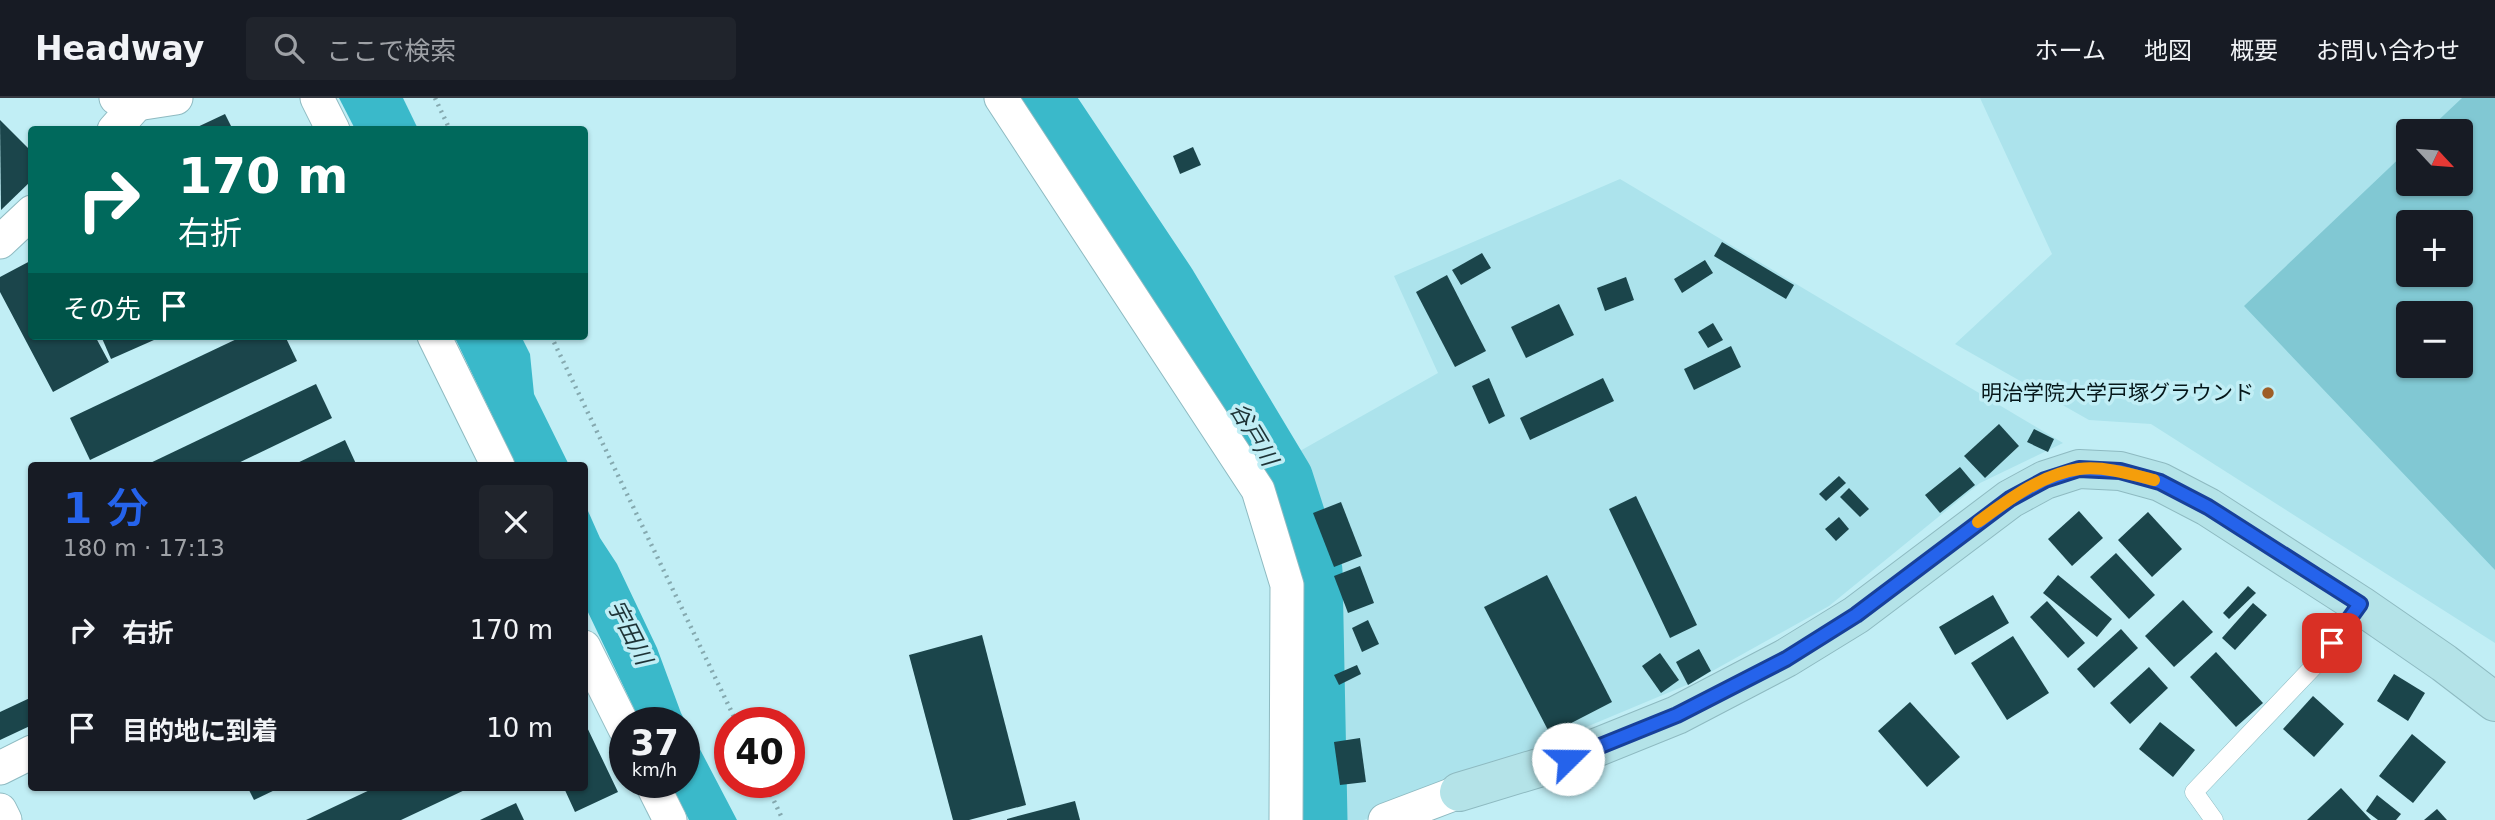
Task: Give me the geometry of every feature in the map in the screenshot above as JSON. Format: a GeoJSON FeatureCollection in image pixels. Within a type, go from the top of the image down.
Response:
{"type":"FeatureCollection","features":[{"type":"Feature","properties":{"kind":"street"},"geometry":{"type":"LineString","coordinates":[[116,126],[127,101],[176,98]]}},
{"type":"Feature","properties":{"kind":"street"},"geometry":{"type":"LineString","coordinates":[[317,98],[331,126]]}},
{"type":"Feature","properties":{"kind":"street"},"geometry":{"type":"LineString","coordinates":[[1000,98],[1258,491],[1287,585],[1286,820]]}},
{"type":"Feature","properties":{"kind":"street"},"geometry":{"type":"LineString","coordinates":[[0,242],[28,216]]}},
{"type":"Feature","properties":{"kind":"street"},"geometry":{"type":"LineString","coordinates":[[436,340],[496,462]]}},
{"type":"Feature","properties":{"kind":"street"},"geometry":{"type":"LineString","coordinates":[[1385,820],[1459,792],[1568,759],[1677,715],[1786,659],[1856,615],[2010,499],[2045,480],[2079,469],[2120,471],[2160,482],[2208,507],[2360,604],[2495,702]]}},
{"type":"Feature","properties":{"kind":"street"},"geometry":{"type":"LineString","coordinates":[[588,655],[614,707]]}},
{"type":"Feature","properties":{"kind":"street"},"geometry":{"type":"LineString","coordinates":[[0,768],[28,754]]}},
{"type":"Feature","properties":{"kind":"street"},"geometry":{"type":"LineString","coordinates":[[659,798],[670,820]]}},
{"type":"Feature","properties":{"kind":"street"},"geometry":{"type":"LineString","coordinates":[[0,810],[5,820]]}},
{"type":"Feature","properties":{"kind":"lane"},"geometry":{"type":"LineString","coordinates":[[2214,820],[2194,792],[2318,662],[2360,604]]}},
{"type":"Feature","properties":{"kind":"path"},"geometry":{"type":"LineString","coordinates":[[435,98],[448,126]]}},
{"type":"Feature","properties":{"kind":"path"},"geometry":{"type":"LineString","coordinates":[[553,340],[729,707]]}},
{"type":"Feature","properties":{"kind":"path"},"geometry":{"type":"LineString","coordinates":[[773,798],[783,820]]}},
{"type":"Feature","properties":{"kind":"shaded area","name":"明治学院大学戸塚グラウンド"},"geometry":{"type":"Polygon","coordinates":[[[1980,98],[2495,98],[2495,643],[2151,424],[2089,420],[1955,344],[2052,254],[1980,98]]]}},
{"type":"Feature","properties":{"kind":"shaded area"},"geometry":{"type":"Polygon","coordinates":[[[2462,98],[2495,98],[2495,570],[2244,306],[2396,161],[2396,196],[2473,196],[2473,119],[2440,119],[2462,98]]]}},
{"type":"Feature","properties":{"kind":"shaded area"},"geometry":{"type":"Polygon","coordinates":[[[1620,179],[2063,443],[1980,483],[1829,606],[1689,684],[1364,820],[1306,820],[1315,731],[1311,571],[1284,460],[1438,373],[1394,276],[1620,179]]]}},
{"type":"Feature","properties":{"kind":"water"},"geometry":{"type":"Polygon","coordinates":[[[339,98],[403,98],[417,126],[353,126],[339,98]]]}},
{"type":"Feature","properties":{"kind":"water"},"geometry":{"type":"Polygon","coordinates":[[[456,340],[523,340],[530,354],[534,394],[568,462],[515,462],[456,340]]]}},
{"type":"Feature","properties":{"kind":"water","name":"宇田川"},"geometry":{"type":"Polygon","coordinates":[[[588,511],[600,538],[617,564],[657,648],[679,707],[633,707],[588,612],[588,511]]]}},
{"type":"Feature","properties":{"kind":"water"},"geometry":{"type":"Polygon","coordinates":[[[700,749],[714,776],[714,798],[725,798],[737,820],[689,820],[678,798],[700,798],[700,749]]]}},
{"type":"Feature","properties":{"kind":"building"},"geometry":{"type":"Polygon","coordinates":[[[225,114],[231,126],[200,126],[225,114]]]}},
{"type":"Feature","properties":{"kind":"building"},"geometry":{"type":"Polygon","coordinates":[[[0,120],[28,148],[28,184],[1,210],[0,120]]]}},
{"type":"Feature","properties":{"kind":"building"},"geometry":{"type":"Polygon","coordinates":[[[1193,147],[1201,165],[1180,174],[1173,156],[1193,147]]]}},
{"type":"Feature","properties":{"kind":"building"},"geometry":{"type":"Polygon","coordinates":[[[1722,242],[1794,285],[1786,299],[1714,256],[1722,242]]]}},
{"type":"Feature","properties":{"kind":"building"},"geometry":{"type":"Polygon","coordinates":[[[1482,253],[1491,268],[1461,285],[1452,270],[1482,253]]]}},
{"type":"Feature","properties":{"kind":"building"},"geometry":{"type":"Polygon","coordinates":[[[1705,260],[1713,273],[1682,293],[1674,279],[1705,260]]]}},
{"type":"Feature","properties":{"kind":"building"},"geometry":{"type":"Polygon","coordinates":[[[28,262],[28,340],[97,340],[109,362],[53,392],[0,292],[0,277],[28,262]]]}},
{"type":"Feature","properties":{"kind":"building"},"geometry":{"type":"Polygon","coordinates":[[[1447,275],[1486,351],[1455,367],[1416,292],[1447,275]]]}},
{"type":"Feature","properties":{"kind":"building"},"geometry":{"type":"Polygon","coordinates":[[[1626,277],[1634,300],[1605,311],[1597,288],[1626,277]]]}},
{"type":"Feature","properties":{"kind":"building"},"geometry":{"type":"Polygon","coordinates":[[[1559,304],[1574,335],[1526,358],[1511,327],[1559,304]]]}},
{"type":"Feature","properties":{"kind":"building"},"geometry":{"type":"Polygon","coordinates":[[[1713,323],[1723,340],[1708,348],[1698,332],[1713,323]]]}},
{"type":"Feature","properties":{"kind":"building"},"geometry":{"type":"Polygon","coordinates":[[[103,340],[154,340],[111,359],[103,340]]]}},
{"type":"Feature","properties":{"kind":"building"},"geometry":{"type":"Polygon","coordinates":[[[235,340],[287,340],[297,361],[90,460],[70,418],[235,340]]]}},
{"type":"Feature","properties":{"kind":"building"},"geometry":{"type":"Polygon","coordinates":[[[1731,346],[1741,367],[1694,390],[1684,369],[1731,346]]]}},
{"type":"Feature","properties":{"kind":"building"},"geometry":{"type":"Polygon","coordinates":[[[1489,378],[1505,416],[1489,424],[1472,386],[1489,378]]]}},
{"type":"Feature","properties":{"kind":"building"},"geometry":{"type":"Polygon","coordinates":[[[1603,378],[1614,401],[1530,440],[1520,418],[1603,378]]]}},
{"type":"Feature","properties":{"kind":"building"},"geometry":{"type":"Polygon","coordinates":[[[316,384],[332,418],[240,462],[152,462],[316,384]]]}},
{"type":"Feature","properties":{"kind":"building"},"geometry":{"type":"Polygon","coordinates":[[[1999,424],[2019,446],[1985,478],[1964,456],[1999,424]]]}},
{"type":"Feature","properties":{"kind":"building"},"geometry":{"type":"Polygon","coordinates":[[[2034,429],[2054,439],[2048,452],[2027,442],[2034,429]]]}},
{"type":"Feature","properties":{"kind":"building"},"geometry":{"type":"Polygon","coordinates":[[[345,440],[355,462],[299,462],[345,440]]]}},
{"type":"Feature","properties":{"kind":"building"},"geometry":{"type":"Polygon","coordinates":[[[1960,467],[1975,485],[1940,513],[1925,495],[1960,467]]]}},
{"type":"Feature","properties":{"kind":"building"},"geometry":{"type":"Polygon","coordinates":[[[1839,476],[1846,483],[1826,501],[1819,494],[1839,476]]]}},
{"type":"Feature","properties":{"kind":"building"},"geometry":{"type":"Polygon","coordinates":[[[1849,488],[1869,509],[1860,517],[1840,497],[1849,488]]]}},
{"type":"Feature","properties":{"kind":"building"},"geometry":{"type":"Polygon","coordinates":[[[1636,496],[1697,625],[1670,638],[1609,509],[1636,496]]]}},
{"type":"Feature","properties":{"kind":"building"},"geometry":{"type":"Polygon","coordinates":[[[1341,502],[1362,556],[1334,567],[1313,513],[1341,502]]]}},
{"type":"Feature","properties":{"kind":"building"},"geometry":{"type":"Polygon","coordinates":[[[2079,511],[2103,538],[2072,566],[2048,539],[2079,511]]]}},
{"type":"Feature","properties":{"kind":"building"},"geometry":{"type":"Polygon","coordinates":[[[2148,512],[2182,549],[2152,577],[2118,540],[2148,512]]]}},
{"type":"Feature","properties":{"kind":"building"},"geometry":{"type":"Polygon","coordinates":[[[1839,517],[1849,529],[1836,541],[1825,529],[1839,517]]]}},
{"type":"Feature","properties":{"kind":"building"},"geometry":{"type":"Polygon","coordinates":[[[2116,553],[2155,595],[2129,619],[2090,577],[2116,553]]]}},
{"type":"Feature","properties":{"kind":"building"},"geometry":{"type":"Polygon","coordinates":[[[1360,566],[1374,603],[1348,613],[1334,576],[1360,566]]]}},
{"type":"Feature","properties":{"kind":"building"},"geometry":{"type":"Polygon","coordinates":[[[1547,575],[1612,702],[1550,734],[1484,607],[1547,575]]]}},
{"type":"Feature","properties":{"kind":"building"},"geometry":{"type":"Polygon","coordinates":[[[2058,575],[2112,619],[2097,637],[2043,593],[2058,575]]]}},
{"type":"Feature","properties":{"kind":"building"},"geometry":{"type":"Polygon","coordinates":[[[2248,586],[2256,593],[2229,619],[2223,613],[2248,586]]]}},
{"type":"Feature","properties":{"kind":"building"},"geometry":{"type":"Polygon","coordinates":[[[1993,595],[2009,623],[1955,655],[1939,627],[1993,595]]]}},
{"type":"Feature","properties":{"kind":"building"},"geometry":{"type":"Polygon","coordinates":[[[2183,600],[2213,632],[2174,667],[2145,636],[2183,600]]]}},
{"type":"Feature","properties":{"kind":"building"},"geometry":{"type":"Polygon","coordinates":[[[2047,601],[2085,643],[2068,658],[2030,617],[2047,601]]]}},
{"type":"Feature","properties":{"kind":"building"},"geometry":{"type":"Polygon","coordinates":[[[2253,603],[2267,615],[2235,650],[2222,638],[2253,603]]]}},
{"type":"Feature","properties":{"kind":"building"},"geometry":{"type":"Polygon","coordinates":[[[1368,620],[1379,644],[1362,652],[1352,628],[1368,620]]]}},
{"type":"Feature","properties":{"kind":"building"},"geometry":{"type":"Polygon","coordinates":[[[2121,629],[2138,648],[2094,688],[2077,669],[2121,629]]]}},
{"type":"Feature","properties":{"kind":"building"},"geometry":{"type":"Polygon","coordinates":[[[982,635],[1026,805],[969,820],[953,820],[909,655],[982,635]]]}},
{"type":"Feature","properties":{"kind":"building"},"geometry":{"type":"Polygon","coordinates":[[[2013,636],[2049,693],[2007,720],[1971,663],[2013,636]]]}},
{"type":"Feature","properties":{"kind":"building"},"geometry":{"type":"Polygon","coordinates":[[[1699,649],[1711,671],[1688,685],[1676,662],[1699,649]]]}},
{"type":"Feature","properties":{"kind":"building"},"geometry":{"type":"Polygon","coordinates":[[[2216,652],[2263,703],[2236,727],[2190,677],[2216,652]]]}},
{"type":"Feature","properties":{"kind":"building"},"geometry":{"type":"Polygon","coordinates":[[[1660,653],[1679,680],[1661,693],[1642,666],[1660,653]]]}},
{"type":"Feature","properties":{"kind":"building"},"geometry":{"type":"Polygon","coordinates":[[[1357,665],[1361,674],[1339,685],[1334,675],[1357,665]]]}},
{"type":"Feature","properties":{"kind":"building"},"geometry":{"type":"Polygon","coordinates":[[[2149,667],[2168,688],[2130,724],[2110,703],[2149,667]]]}},
{"type":"Feature","properties":{"kind":"building"},"geometry":{"type":"Polygon","coordinates":[[[2394,674],[2425,693],[2408,721],[2377,701],[2394,674]]]}},
{"type":"Feature","properties":{"kind":"building"},"geometry":{"type":"Polygon","coordinates":[[[2313,696],[2344,724],[2314,757],[2283,729],[2313,696]]]}},
{"type":"Feature","properties":{"kind":"building"},"geometry":{"type":"Polygon","coordinates":[[[28,699],[28,727],[0,740],[0,712],[28,699]]]}},
{"type":"Feature","properties":{"kind":"building"},"geometry":{"type":"Polygon","coordinates":[[[1910,702],[1960,757],[1927,787],[1878,731],[1910,702]]]}},
{"type":"Feature","properties":{"kind":"building"},"geometry":{"type":"Polygon","coordinates":[[[2160,722],[2195,750],[2173,777],[2139,749],[2160,722]]]}},
{"type":"Feature","properties":{"kind":"building"},"geometry":{"type":"Polygon","coordinates":[[[588,729],[609,773],[609,796],[575,812],[565,791],[588,791],[588,729]]]}},
{"type":"Feature","properties":{"kind":"building"},"geometry":{"type":"Polygon","coordinates":[[[2412,734],[2446,762],[2413,803],[2379,776],[2412,734]]]}},
{"type":"Feature","properties":{"kind":"building"},"geometry":{"type":"Polygon","coordinates":[[[1360,738],[1366,782],[1340,785],[1334,742],[1360,738]]]}},
{"type":"Feature","properties":{"kind":"building"},"geometry":{"type":"Polygon","coordinates":[[[2341,788],[2371,820],[2307,820],[2341,788]]]}},
{"type":"Feature","properties":{"kind":"building"},"geometry":{"type":"Polygon","coordinates":[[[250,791],[273,791],[254,800],[250,791]]]}},
{"type":"Feature","properties":{"kind":"building"},"geometry":{"type":"Polygon","coordinates":[[[368,791],[463,791],[401,820],[306,820],[368,791]]]}},
{"type":"Feature","properties":{"kind":"building"},"geometry":{"type":"Polygon","coordinates":[[[2377,795],[2401,814],[2396,820],[2378,820],[2366,811],[2377,795]]]}},
{"type":"Feature","properties":{"kind":"building"},"geometry":{"type":"Polygon","coordinates":[[[1075,801],[1080,820],[1007,820],[1007,819],[1075,801]]]}},
{"type":"Feature","properties":{"kind":"building"},"geometry":{"type":"Polygon","coordinates":[[[516,803],[524,820],[480,820],[516,803]]]}},
{"type":"Feature","properties":{"kind":"building"},"geometry":{"type":"Polygon","coordinates":[[[2437,809],[2447,820],[2424,820],[2437,809]]]}},
{"type":"Feature","properties":{"kind":"waterway","name":"谷戸川"},"geometry":{"type":"LineString","coordinates":[[1040,98],[1165,285],[1282,480],[1311,571],[1316,820]]}},
{"type":"Feature","properties":{"kind":"slow traffic"},"geometry":{"type":"LineString","coordinates":[[1978,522],[2010,499],[2045,480],[2079,469],[2120,471],[2154,480]]}},
{"type":"Feature","properties":{"kind":"place","name":"明治学院大学戸塚グラウンド"},"geometry":{"type":"Point","coordinates":[2268,393]}},
{"type":"Feature","properties":{"kind":"route"},"geometry":{"type":"LineString","coordinates":[[1568,759],[1677,715],[1786,659],[1856,615],[2010,499],[2045,480],[2079,469],[2120,471],[2160,482],[2208,507],[2360,604],[2332,643]]}}]}
